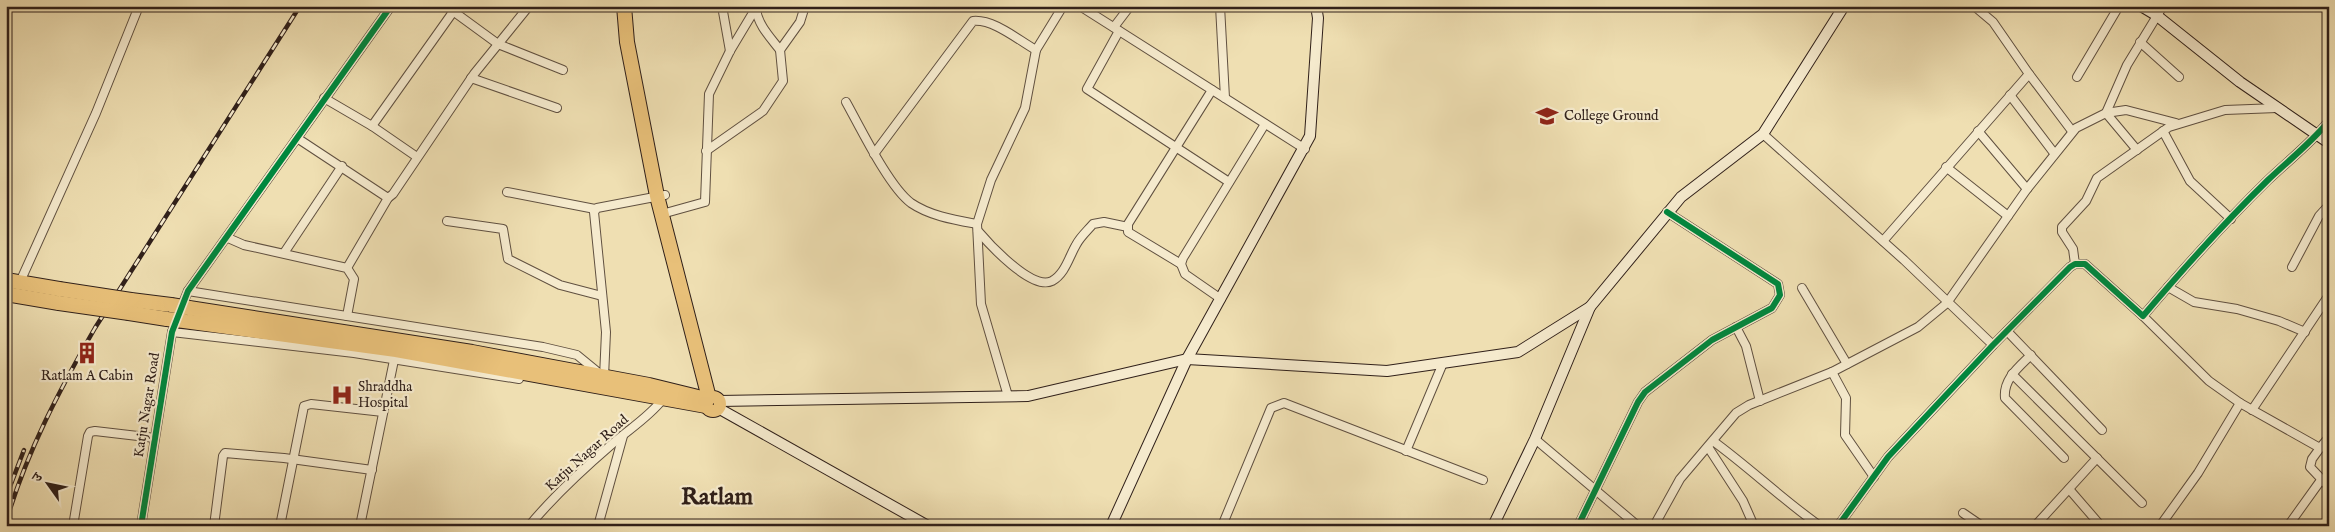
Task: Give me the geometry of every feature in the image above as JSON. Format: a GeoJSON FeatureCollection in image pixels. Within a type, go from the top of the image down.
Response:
{"type":"FeatureCollection","features":[{"type":"Feature","properties":{"kind":"highway"},"geometry":{"type":"LineString","coordinates":[[624,6],[627,42],[661,195],[712,402]]}},
{"type":"Feature","properties":{"kind":"highway"},"geometry":{"type":"LineString","coordinates":[[631,6],[633,41],[661,195],[669,212],[712,402]]}},
{"type":"Feature","properties":{"kind":"highway"},"geometry":{"type":"LineString","coordinates":[[13,281],[59,296]]}},
{"type":"Feature","properties":{"kind":"highway"},"geometry":{"type":"LineString","coordinates":[[6,294],[59,296],[186,315],[472,352],[602,382],[663,399],[712,402]]}},
{"type":"Feature","properties":{"kind":"highway"},"geometry":{"type":"LineString","coordinates":[[602,382],[680,392],[712,402]]}},
{"type":"Feature","properties":{"kind":"main road"},"geometry":{"type":"LineString","coordinates":[[1111,526],[1187,360],[1305,149],[1310,136],[1315,79],[1318,18],[1316,6]]}},
{"type":"Feature","properties":{"kind":"main road"},"geometry":{"type":"LineString","coordinates":[[1493,526],[1535,439],[1590,307],[1681,197],[1764,134],[1844,6]]}},
{"type":"Feature","properties":{"kind":"main road"},"geometry":{"type":"LineString","coordinates":[[2141,6],[2156,15],[2240,82],[2316,136],[2329,143]]}},
{"type":"Feature","properties":{"kind":"main road"},"geometry":{"type":"LineString","coordinates":[[712,402],[1028,396],[1187,360],[1387,371],[1518,352],[1590,307]]}},
{"type":"Feature","properties":{"kind":"main road"},"geometry":{"type":"LineString","coordinates":[[712,402],[928,526]]}},
{"type":"Feature","properties":{"kind":"street"},"geometry":{"type":"LineString","coordinates":[[13,281],[92,122],[139,6]]}},
{"type":"Feature","properties":{"kind":"street","name":"Katju Nagar Road"},"geometry":{"type":"LineString","coordinates":[[140,526],[172,332],[188,291],[228,238],[324,98],[391,6]]}},
{"type":"Feature","properties":{"kind":"street"},"geometry":{"type":"LineString","coordinates":[[446,6],[498,44],[563,70]]}},
{"type":"Feature","properties":{"kind":"street"},"geometry":{"type":"LineString","coordinates":[[347,268],[388,198],[393,194],[472,78],[529,6]]}},
{"type":"Feature","properties":{"kind":"street"},"geometry":{"type":"LineString","coordinates":[[722,6],[730,51]]}},
{"type":"Feature","properties":{"kind":"street"},"geometry":{"type":"LineString","coordinates":[[780,50],[800,22],[805,6]]}},
{"type":"Feature","properties":{"kind":"street"},"geometry":{"type":"LineString","coordinates":[[1008,396],[981,304],[978,227],[991,180],[1025,108],[1036,50],[1063,6]]}},
{"type":"Feature","properties":{"kind":"street"},"geometry":{"type":"LineString","coordinates":[[1080,6],[1305,149]]}},
{"type":"Feature","properties":{"kind":"street"},"geometry":{"type":"LineString","coordinates":[[1130,6],[1116,29],[1087,89],[1229,182]]}},
{"type":"Feature","properties":{"kind":"street"},"geometry":{"type":"LineString","coordinates":[[1220,6],[1225,98]]}},
{"type":"Feature","properties":{"kind":"street"},"geometry":{"type":"LineString","coordinates":[[1974,6],[1994,22],[2029,74],[2072,131]]}},
{"type":"Feature","properties":{"kind":"street"},"geometry":{"type":"LineString","coordinates":[[2077,77],[2119,6]]}},
{"type":"Feature","properties":{"kind":"street"},"geometry":{"type":"LineString","coordinates":[[2106,113],[2119,80],[2163,6]]}},
{"type":"Feature","properties":{"kind":"street"},"geometry":{"type":"LineString","coordinates":[[669,212],[705,202],[709,94],[730,51],[757,8]]}},
{"type":"Feature","properties":{"kind":"street"},"geometry":{"type":"LineString","coordinates":[[706,151],[763,111],[783,81],[780,50],[766,33],[757,8]]}},
{"type":"Feature","properties":{"kind":"street"},"geometry":{"type":"LineString","coordinates":[[372,126],[454,12]]}},
{"type":"Feature","properties":{"kind":"street"},"geometry":{"type":"LineString","coordinates":[[874,154],[973,21],[979,20],[990,24],[1036,50]]}},
{"type":"Feature","properties":{"kind":"street"},"geometry":{"type":"LineString","coordinates":[[2140,42],[2179,78]]}},
{"type":"Feature","properties":{"kind":"street"},"geometry":{"type":"LineString","coordinates":[[1883,241],[2029,74]]}},
{"type":"Feature","properties":{"kind":"street"},"geometry":{"type":"LineString","coordinates":[[472,78],[558,108]]}},
{"type":"Feature","properties":{"kind":"street"},"geometry":{"type":"LineString","coordinates":[[1212,90],[1128,224],[1128,232],[1181,264],[1184,274],[1221,299]]}},
{"type":"Feature","properties":{"kind":"street"},"geometry":{"type":"LineString","coordinates":[[2010,95],[2054,153]]}},
{"type":"Feature","properties":{"kind":"street"},"geometry":{"type":"LineString","coordinates":[[324,98],[372,126],[417,157]]}},
{"type":"Feature","properties":{"kind":"street"},"geometry":{"type":"LineString","coordinates":[[846,102],[874,154],[910,202],[948,219],[978,227],[995,251],[1014,267],[1044,282],[1052,281],[1065,268],[1076,244],[1093,224],[1104,222],[1128,227]]}},
{"type":"Feature","properties":{"kind":"street"},"geometry":{"type":"LineString","coordinates":[[2076,264],[2073,249],[2062,232],[2062,227],[2086,201],[2097,178],[2176,123],[2225,110],[2277,108]]}},
{"type":"Feature","properties":{"kind":"street"},"geometry":{"type":"LineString","coordinates":[[1654,526],[1680,479],[1736,413],[1848,364],[1918,327],[1947,303],[2027,189],[2072,131],[2106,113],[2126,110],[2176,123]]}},
{"type":"Feature","properties":{"kind":"street"},"geometry":{"type":"LineString","coordinates":[[2106,113],[2137,150]]}},
{"type":"Feature","properties":{"kind":"street"},"geometry":{"type":"LineString","coordinates":[[2143,316],[2268,180],[2316,136],[2329,121]]}},
{"type":"Feature","properties":{"kind":"street"},"geometry":{"type":"LineString","coordinates":[[1181,264],[1265,124]]}},
{"type":"Feature","properties":{"kind":"street"},"geometry":{"type":"LineString","coordinates":[[1978,131],[2027,189]]}},
{"type":"Feature","properties":{"kind":"street"},"geometry":{"type":"LineString","coordinates":[[2163,131],[2190,181],[2231,219]]}},
{"type":"Feature","properties":{"kind":"street"},"geometry":{"type":"LineString","coordinates":[[1764,134],[1883,241],[1993,345]]}},
{"type":"Feature","properties":{"kind":"street"},"geometry":{"type":"LineString","coordinates":[[297,138],[388,198]]}},
{"type":"Feature","properties":{"kind":"street"},"geometry":{"type":"LineString","coordinates":[[284,253],[342,166]]}},
{"type":"Feature","properties":{"kind":"street"},"geometry":{"type":"LineString","coordinates":[[1946,167],[2008,216]]}},
{"type":"Feature","properties":{"kind":"street"},"geometry":{"type":"LineString","coordinates":[[507,192],[595,210],[661,195]]}},
{"type":"Feature","properties":{"kind":"street"},"geometry":{"type":"LineString","coordinates":[[2292,267],[2319,216],[2329,205]]}},
{"type":"Feature","properties":{"kind":"street"},"geometry":{"type":"LineString","coordinates":[[595,210],[606,332],[602,382]]}},
{"type":"Feature","properties":{"kind":"street"},"geometry":{"type":"LineString","coordinates":[[1578,526],[1638,402],[1645,392],[1712,340],[1772,308],[1780,295],[1778,284],[1667,212]]}},
{"type":"Feature","properties":{"kind":"street"},"geometry":{"type":"LineString","coordinates":[[447,220],[503,230],[508,259],[560,285],[602,296]]}},
{"type":"Feature","properties":{"kind":"street"},"geometry":{"type":"LineString","coordinates":[[228,238],[244,245],[347,268],[354,279],[347,316]]}},
{"type":"Feature","properties":{"kind":"street"},"geometry":{"type":"LineString","coordinates":[[1841,525],[1888,457],[1993,345],[2076,264],[2085,264],[2092,269],[2209,381],[2240,404],[2320,448]]}},
{"type":"Feature","properties":{"kind":"street"},"geometry":{"type":"LineString","coordinates":[[2168,287],[2194,302],[2237,309],[2279,321],[2305,332]]}},
{"type":"Feature","properties":{"kind":"street"},"geometry":{"type":"LineString","coordinates":[[1802,288],[1848,364]]}},
{"type":"Feature","properties":{"kind":"street"},"geometry":{"type":"LineString","coordinates":[[188,291],[551,349],[577,355],[602,382]]}},
{"type":"Feature","properties":{"kind":"street"},"geometry":{"type":"LineString","coordinates":[[2252,410],[2329,296]]}},
{"type":"Feature","properties":{"kind":"street"},"geometry":{"type":"LineString","coordinates":[[1736,327],[1746,346],[1760,401]]}},
{"type":"Feature","properties":{"kind":"street"},"geometry":{"type":"LineString","coordinates":[[2008,331],[2102,430]]}},
{"type":"Feature","properties":{"kind":"street"},"geometry":{"type":"LineString","coordinates":[[172,332],[354,353],[559,385],[602,382]]}},
{"type":"Feature","properties":{"kind":"street"},"geometry":{"type":"LineString","coordinates":[[2031,355],[2012,374],[2004,394],[2007,402],[2064,458]]}},
{"type":"Feature","properties":{"kind":"street"},"geometry":{"type":"LineString","coordinates":[[360,526],[394,360]]}},
{"type":"Feature","properties":{"kind":"street"},"geometry":{"type":"LineString","coordinates":[[1406,451],[1443,363]]}},
{"type":"Feature","properties":{"kind":"street"},"geometry":{"type":"LineString","coordinates":[[1832,372],[1846,398],[1845,435],[1874,477]]}},
{"type":"Feature","properties":{"kind":"street"},"geometry":{"type":"LineString","coordinates":[[2012,374],[2142,504]]}},
{"type":"Feature","properties":{"kind":"street","name":"Katju Nagar Road"},"geometry":{"type":"LineString","coordinates":[[529,526],[544,508],[650,414],[663,399]]}},
{"type":"Feature","properties":{"kind":"street"},"geometry":{"type":"LineString","coordinates":[[1224,525],[1271,408],[1284,403],[1483,480]]}},
{"type":"Feature","properties":{"kind":"street"},"geometry":{"type":"LineString","coordinates":[[280,526],[304,406],[311,404],[383,412]]}},
{"type":"Feature","properties":{"kind":"street"},"geometry":{"type":"LineString","coordinates":[[2160,526],[2198,473],[2240,404]]}},
{"type":"Feature","properties":{"kind":"street"},"geometry":{"type":"LineString","coordinates":[[73,526],[90,432],[155,438]]}},
{"type":"Feature","properties":{"kind":"street"},"geometry":{"type":"LineString","coordinates":[[598,526],[623,436]]}},
{"type":"Feature","properties":{"kind":"street"},"geometry":{"type":"LineString","coordinates":[[2329,437],[2312,459],[2310,467],[2329,488]]}},
{"type":"Feature","properties":{"kind":"street"},"geometry":{"type":"LineString","coordinates":[[1535,439],[1638,526]]}},
{"type":"Feature","properties":{"kind":"street"},"geometry":{"type":"LineString","coordinates":[[1711,444],[1743,501],[1754,526]]}},
{"type":"Feature","properties":{"kind":"street"},"geometry":{"type":"LineString","coordinates":[[1711,444],[1753,470],[1795,508],[1820,526]]}},
{"type":"Feature","properties":{"kind":"street"},"geometry":{"type":"LineString","coordinates":[[214,526],[225,453],[292,459],[372,470]]}},
{"type":"Feature","properties":{"kind":"street"},"geometry":{"type":"LineString","coordinates":[[2035,526],[2097,458]]}},
{"type":"Feature","properties":{"kind":"street"},"geometry":{"type":"LineString","coordinates":[[2288,526],[2320,480]]}},
{"type":"Feature","properties":{"kind":"street"},"geometry":{"type":"LineString","coordinates":[[2069,489],[2096,524]]}},
{"type":"Feature","properties":{"kind":"street"},"geometry":{"type":"LineString","coordinates":[[1963,514],[1982,526]]}},
{"type":"Feature","properties":{"kind":"railway"},"geometry":{"type":"LineString","coordinates":[[6,522],[14,496],[45,422],[95,328],[300,6]]}},
{"type":"Feature","properties":{"kind":"railway"},"geometry":{"type":"LineString","coordinates":[[6,497],[24,450]]}},
{"type":"Feature","properties":{"kind":"cycle path"},"geometry":{"type":"LineString","coordinates":[[141,526],[172,332],[188,291],[391,6]]}},
{"type":"Feature","properties":{"kind":"cycle path"},"geometry":{"type":"LineString","coordinates":[[1838,526],[1888,457],[1993,345],[2070,267],[2075,264],[2085,264],[2143,316],[2236,213],[2329,121]]}},
{"type":"Feature","properties":{"kind":"cycle path"},"geometry":{"type":"LineString","coordinates":[[1578,526],[1638,402],[1645,392],[1712,340],[1772,308],[1780,295],[1778,284],[1667,212]]}},
{"type":"Feature","properties":{"kind":"place","name":"College Ground"},"geometry":{"type":"Point","coordinates":[1547,116]}},
{"type":"Feature","properties":{"kind":"place","name":"Ratlam A Cabin"},"geometry":{"type":"Point","coordinates":[87,353]}},
{"type":"Feature","properties":{"kind":"place","name":"Shraddha Hospital"},"geometry":{"type":"Point","coordinates":[342,395]}},
{"type":"Feature","properties":{"kind":"district","name":"Ratlam"},"geometry":{"type":"Point","coordinates":[717,497]}}]}
